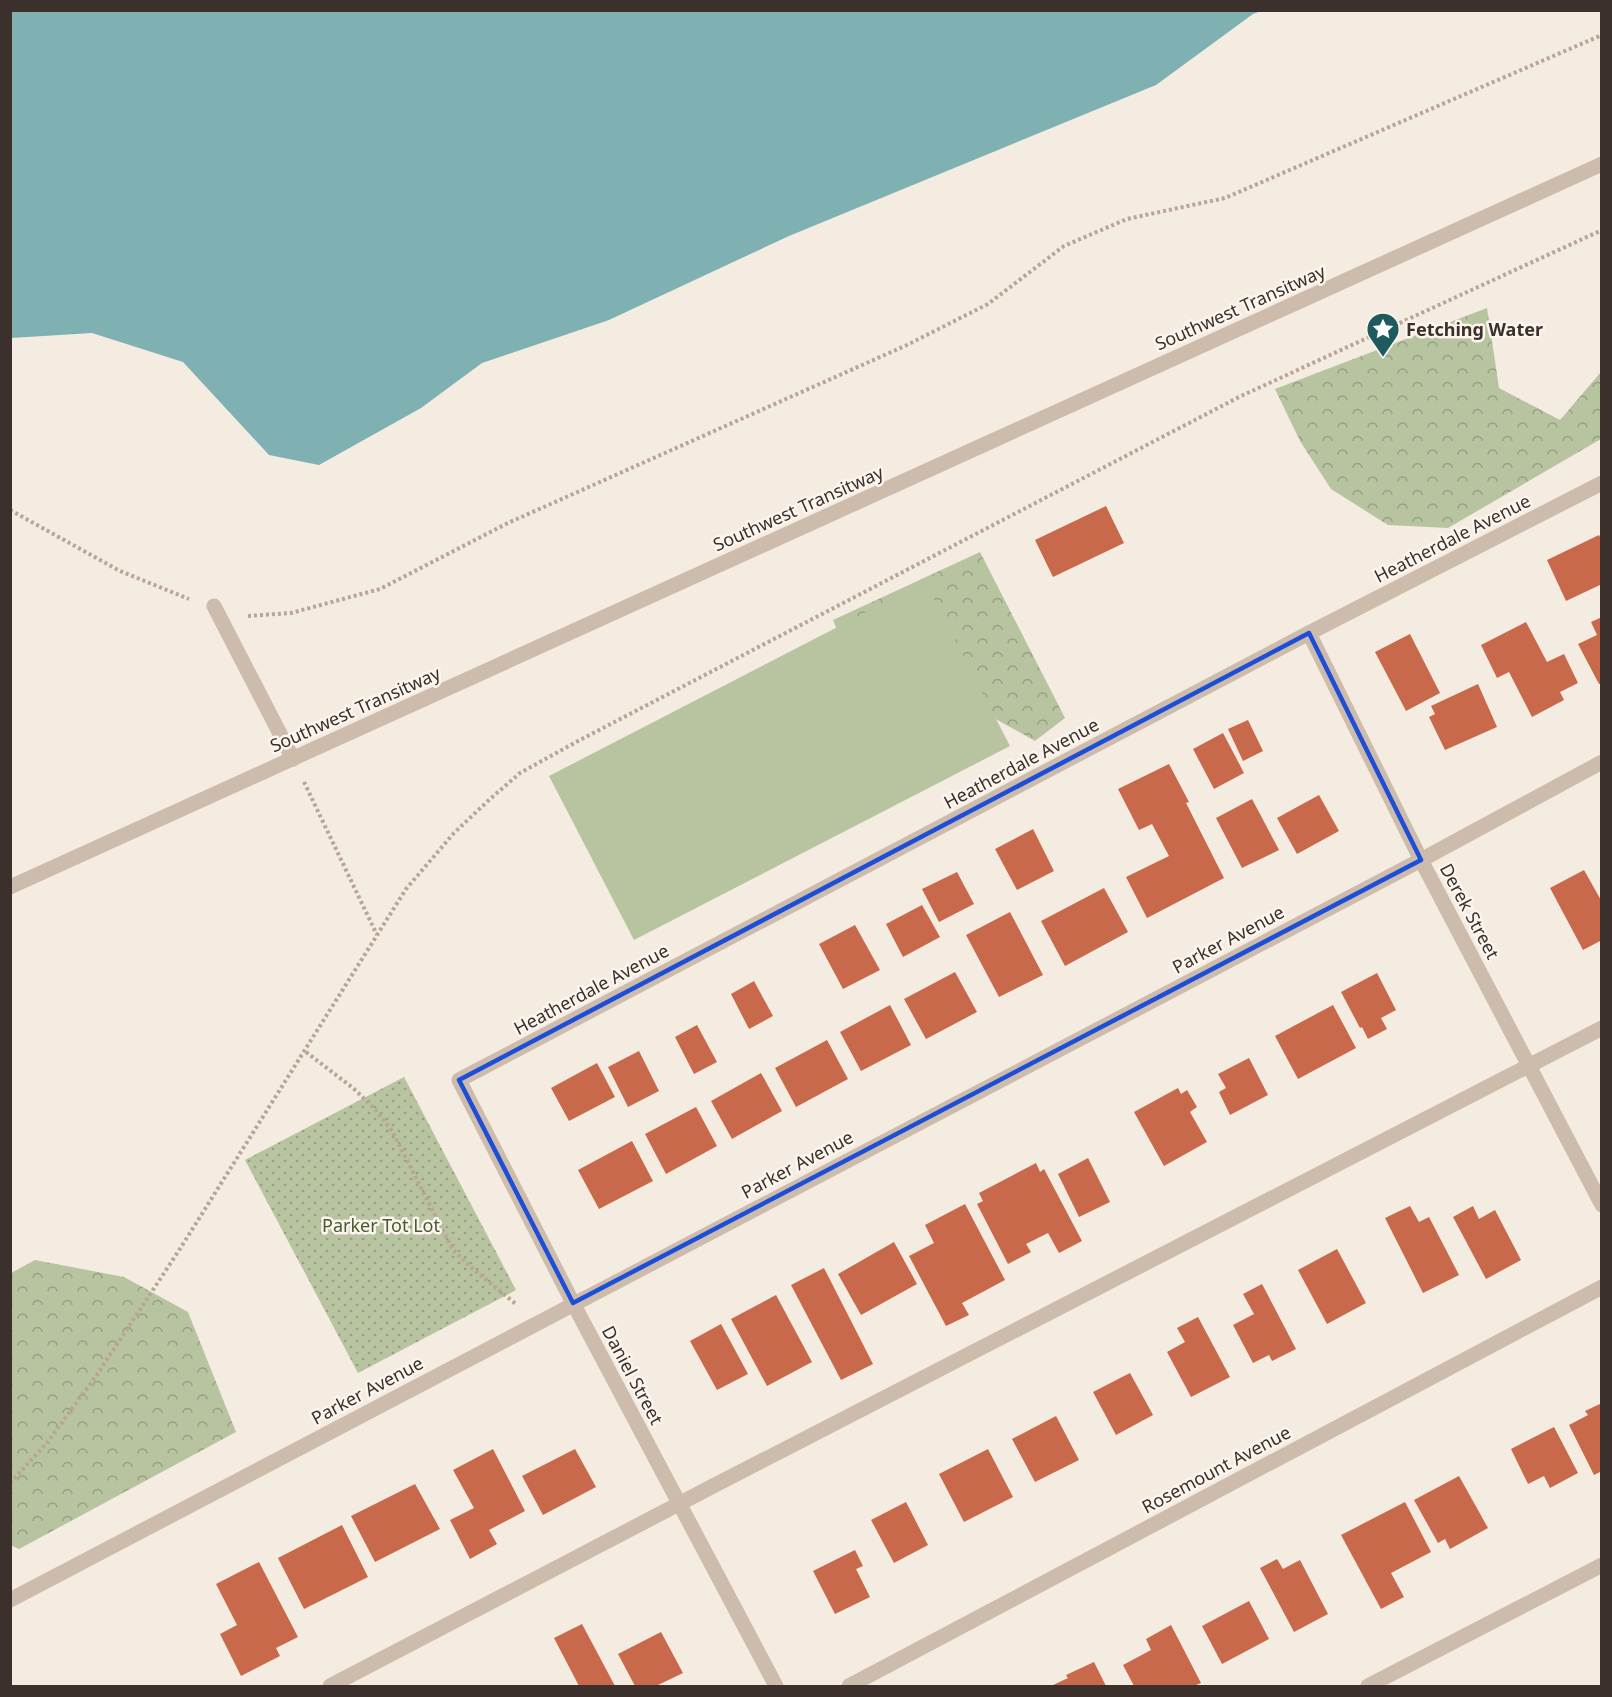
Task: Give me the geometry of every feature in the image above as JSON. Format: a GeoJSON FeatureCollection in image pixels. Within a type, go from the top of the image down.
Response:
{"type":"FeatureCollection","features":[{"type":"Feature","properties":{"kind":"street","name":"Southwest Transitway"},"geometry":{"type":"LineString","coordinates":[[10,887],[1602,165]]}},
{"type":"Feature","properties":{"kind":"street","name":"Heatherdale Avenue"},"geometry":{"type":"LineString","coordinates":[[459,1080],[1309,633],[1602,483]]}},
{"type":"Feature","properties":{"kind":"street"},"geometry":{"type":"LineString","coordinates":[[214,606],[293,759]]}},
{"type":"Feature","properties":{"kind":"street","name":"Derek Street"},"geometry":{"type":"LineString","coordinates":[[1309,633],[1422,860],[1602,1205]]}},
{"type":"Feature","properties":{"kind":"street","name":"Parker Avenue"},"geometry":{"type":"LineString","coordinates":[[10,1600],[1422,860],[1602,762]]}},
{"type":"Feature","properties":{"kind":"street"},"geometry":{"type":"LineString","coordinates":[[330,1686],[1602,1028]]}},
{"type":"Feature","properties":{"kind":"street","name":"Daniel Street"},"geometry":{"type":"LineString","coordinates":[[459,1080],[678,1504],[776,1686]]}},
{"type":"Feature","properties":{"kind":"street","name":"Rosemount Avenue"},"geometry":{"type":"LineString","coordinates":[[849,1686],[1602,1287]]}},
{"type":"Feature","properties":{"kind":"street"},"geometry":{"type":"LineString","coordinates":[[1368,1686],[1602,1565]]}},
{"type":"Feature","properties":{"kind":"path"},"geometry":{"type":"LineString","coordinates":[[10,510],[120,571],[191,600],[245,616],[291,613],[380,589],[508,523],[908,345],[988,304],[1064,246],[1127,219],[1225,198],[1602,35]]}},
{"type":"Feature","properties":{"kind":"path"},"geometry":{"type":"LineString","coordinates":[[10,1483],[47,1443],[96,1376],[306,1052],[406,889],[430,859],[475,812],[520,773],[1241,396],[1602,230]]}},
{"type":"Feature","properties":{"kind":"path"},"geometry":{"type":"LineString","coordinates":[[293,759],[378,935]]}},
{"type":"Feature","properties":{"kind":"path"},"geometry":{"type":"LineString","coordinates":[[306,1052],[375,1108],[392,1131],[453,1250],[521,1309]]}},
{"type":"Feature","properties":{"kind":"highlighted area"},"geometry":{"type":"Polygon","coordinates":[[[1309,633],[1421,860],[573,1303],[459,1080],[1309,633]]]}},
{"type":"Feature","properties":{"kind":"green space"},"geometry":{"type":"Polygon","coordinates":[[[1487,308],[1499,388],[1560,420],[1601,372],[1601,439],[1448,528],[1388,525],[1331,489],[1300,441],[1275,389],[1487,308]]]}},
{"type":"Feature","properties":{"kind":"green space"},"geometry":{"type":"Polygon","coordinates":[[[980,552],[1065,718],[1035,741],[917,675],[858,681],[833,620],[980,552]]]}},
{"type":"Feature","properties":{"kind":"green space"},"geometry":{"type":"Polygon","coordinates":[[[925,582],[1010,746],[634,940],[549,776],[925,582]]]}},
{"type":"Feature","properties":{"kind":"green space","name":"Parker Tot Lot"},"geometry":{"type":"Polygon","coordinates":[[[404,1077],[516,1290],[358,1373],[245,1160],[404,1077]]]}},
{"type":"Feature","properties":{"kind":"green space"},"geometry":{"type":"Polygon","coordinates":[[[35,1260],[124,1277],[188,1312],[236,1432],[19,1549],[10,1545],[11,1273],[35,1260]]]}},
{"type":"Feature","properties":{"kind":"water"},"geometry":{"type":"Polygon","coordinates":[[[11,10],[1261,11],[1253,14],[1156,85],[789,236],[609,320],[482,363],[421,408],[319,465],[269,455],[183,362],[92,333],[11,338],[11,10]]]}},
{"type":"Feature","properties":{"kind":"building"},"geometry":{"type":"Polygon","coordinates":[[[1106,506],[1124,543],[1053,577],[1035,540],[1106,506]]]}},
{"type":"Feature","properties":{"kind":"building"},"geometry":{"type":"Polygon","coordinates":[[[1599,535],[1602,541],[1602,584],[1566,601],[1547,560],[1599,535]]]}},
{"type":"Feature","properties":{"kind":"building"},"geometry":{"type":"Polygon","coordinates":[[[1602,617],[1602,683],[1599,684],[1578,644],[1597,635],[1591,622],[1602,617]]]}},
{"type":"Feature","properties":{"kind":"building"},"geometry":{"type":"Polygon","coordinates":[[[1526,622],[1547,662],[1564,654],[1578,683],[1560,692],[1564,700],[1532,717],[1509,672],[1497,678],[1481,645],[1526,622]]]}},
{"type":"Feature","properties":{"kind":"building"},"geometry":{"type":"Polygon","coordinates":[[[1410,634],[1440,693],[1406,711],[1375,652],[1410,634]]]}},
{"type":"Feature","properties":{"kind":"building"},"geometry":{"type":"Polygon","coordinates":[[[1478,684],[1497,727],[1445,750],[1429,717],[1435,714],[1431,706],[1478,684]]]}},
{"type":"Feature","properties":{"kind":"building"},"geometry":{"type":"Polygon","coordinates":[[[1248,720],[1263,751],[1243,761],[1228,729],[1248,720]]]}},
{"type":"Feature","properties":{"kind":"building"},"geometry":{"type":"Polygon","coordinates":[[[1223,733],[1244,773],[1214,789],[1193,749],[1223,733]]]}},
{"type":"Feature","properties":{"kind":"building"},"geometry":{"type":"Polygon","coordinates":[[[1169,764],[1224,878],[1147,918],[1126,877],[1169,856],[1152,824],[1139,830],[1118,789],[1169,764]]]}},
{"type":"Feature","properties":{"kind":"building"},"geometry":{"type":"Polygon","coordinates":[[[1319,795],[1339,831],[1297,854],[1277,818],[1319,795]]]}},
{"type":"Feature","properties":{"kind":"building"},"geometry":{"type":"Polygon","coordinates":[[[1252,799],[1279,850],[1242,868],[1216,818],[1252,799]]]}},
{"type":"Feature","properties":{"kind":"building"},"geometry":{"type":"Polygon","coordinates":[[[1033,829],[1054,871],[1017,890],[995,849],[1033,829]]]}},
{"type":"Feature","properties":{"kind":"building"},"geometry":{"type":"Polygon","coordinates":[[[1584,870],[1602,902],[1602,940],[1583,950],[1550,888],[1584,870]]]}},
{"type":"Feature","properties":{"kind":"building"},"geometry":{"type":"Polygon","coordinates":[[[957,872],[974,904],[939,922],[922,889],[957,872]]]}},
{"type":"Feature","properties":{"kind":"building"},"geometry":{"type":"Polygon","coordinates":[[[1104,888],[1128,932],[1065,966],[1041,921],[1104,888]]]}},
{"type":"Feature","properties":{"kind":"building"},"geometry":{"type":"Polygon","coordinates":[[[922,905],[940,937],[903,957],[886,924],[922,905]]]}},
{"type":"Feature","properties":{"kind":"building"},"geometry":{"type":"Polygon","coordinates":[[[1010,912],[1043,975],[999,997],[966,935],[1010,912]]]}},
{"type":"Feature","properties":{"kind":"building"},"geometry":{"type":"Polygon","coordinates":[[[855,925],[880,970],[843,989],[819,944],[855,925]]]}},
{"type":"Feature","properties":{"kind":"building"},"geometry":{"type":"Polygon","coordinates":[[[955,972],[977,1012],[926,1039],[904,999],[955,972]]]}},
{"type":"Feature","properties":{"kind":"building"},"geometry":{"type":"Polygon","coordinates":[[[1377,973],[1396,1010],[1381,1018],[1387,1029],[1368,1039],[1341,992],[1377,973]]]}},
{"type":"Feature","properties":{"kind":"building"},"geometry":{"type":"Polygon","coordinates":[[[754,981],[773,1016],[749,1029],[731,994],[754,981]]]}},
{"type":"Feature","properties":{"kind":"building"},"geometry":{"type":"Polygon","coordinates":[[[890,1005],[911,1045],[861,1071],[840,1032],[890,1005]]]}},
{"type":"Feature","properties":{"kind":"building"},"geometry":{"type":"Polygon","coordinates":[[[1333,1005],[1356,1048],[1298,1079],[1275,1036],[1333,1005]]]}},
{"type":"Feature","properties":{"kind":"building"},"geometry":{"type":"Polygon","coordinates":[[[697,1025],[717,1062],[694,1074],[675,1037],[697,1025]]]}},
{"type":"Feature","properties":{"kind":"building"},"geometry":{"type":"Polygon","coordinates":[[[827,1040],[848,1079],[796,1107],[775,1068],[827,1040]]]}},
{"type":"Feature","properties":{"kind":"building"},"geometry":{"type":"Polygon","coordinates":[[[639,1051],[659,1091],[628,1107],[608,1067],[639,1051]]]}},
{"type":"Feature","properties":{"kind":"building"},"geometry":{"type":"Polygon","coordinates":[[[1249,1058],[1268,1095],[1230,1115],[1219,1092],[1226,1088],[1218,1074],[1249,1058]]]}},
{"type":"Feature","properties":{"kind":"building"},"geometry":{"type":"Polygon","coordinates":[[[597,1063],[615,1097],[569,1121],[551,1088],[597,1063]]]}},
{"type":"Feature","properties":{"kind":"building"},"geometry":{"type":"Polygon","coordinates":[[[761,1073],[782,1111],[732,1139],[711,1101],[761,1073]]]}},
{"type":"Feature","properties":{"kind":"building"},"geometry":{"type":"Polygon","coordinates":[[[1178,1088],[1181,1094],[1187,1090],[1197,1107],[1190,1112],[1207,1142],[1164,1166],[1134,1112],[1178,1088]]]}},
{"type":"Feature","properties":{"kind":"building"},"geometry":{"type":"Polygon","coordinates":[[[696,1107],[717,1146],[666,1174],[645,1134],[696,1107]]]}},
{"type":"Feature","properties":{"kind":"building"},"geometry":{"type":"Polygon","coordinates":[[[632,1141],[653,1181],[599,1209],[578,1170],[632,1141]]]}},
{"type":"Feature","properties":{"kind":"building"},"geometry":{"type":"Polygon","coordinates":[[[1088,1158],[1110,1202],[1079,1217],[1058,1174],[1088,1158]]]}},
{"type":"Feature","properties":{"kind":"building"},"geometry":{"type":"Polygon","coordinates":[[[1036,1163],[1040,1172],[1044,1169],[1082,1241],[1059,1253],[1048,1233],[1026,1244],[1031,1252],[1008,1264],[977,1204],[983,1201],[979,1193],[1036,1163]]]}},
{"type":"Feature","properties":{"kind":"building"},"geometry":{"type":"Polygon","coordinates":[[[965,1204],[1005,1280],[962,1303],[969,1315],[946,1326],[909,1256],[934,1243],[925,1225],[965,1204]]]}},
{"type":"Feature","properties":{"kind":"building"},"geometry":{"type":"Polygon","coordinates":[[[1410,1206],[1419,1222],[1429,1217],[1459,1275],[1423,1293],[1385,1218],[1410,1206]]]}},
{"type":"Feature","properties":{"kind":"building"},"geometry":{"type":"Polygon","coordinates":[[[1473,1206],[1479,1219],[1495,1210],[1521,1260],[1486,1279],[1453,1217],[1473,1206]]]}},
{"type":"Feature","properties":{"kind":"building"},"geometry":{"type":"Polygon","coordinates":[[[894,1242],[917,1284],[861,1315],[838,1274],[894,1242]]]}},
{"type":"Feature","properties":{"kind":"building"},"geometry":{"type":"Polygon","coordinates":[[[1337,1249],[1366,1303],[1327,1324],[1298,1270],[1337,1249]]]}},
{"type":"Feature","properties":{"kind":"building"},"geometry":{"type":"Polygon","coordinates":[[[824,1268],[873,1364],[841,1380],[791,1285],[824,1268]]]}},
{"type":"Feature","properties":{"kind":"building"},"geometry":{"type":"Polygon","coordinates":[[[1262,1284],[1296,1349],[1272,1361],[1269,1355],[1253,1363],[1233,1325],[1254,1314],[1243,1294],[1262,1284]]]}},
{"type":"Feature","properties":{"kind":"building"},"geometry":{"type":"Polygon","coordinates":[[[776,1295],[812,1362],[767,1386],[731,1319],[776,1295]]]}},
{"type":"Feature","properties":{"kind":"building"},"geometry":{"type":"Polygon","coordinates":[[[1198,1317],[1230,1377],[1191,1397],[1167,1352],[1185,1342],[1177,1328],[1198,1317]]]}},
{"type":"Feature","properties":{"kind":"building"},"geometry":{"type":"Polygon","coordinates":[[[721,1324],[748,1374],[717,1390],[690,1341],[721,1324]]]}},
{"type":"Feature","properties":{"kind":"building"},"geometry":{"type":"Polygon","coordinates":[[[1130,1373],[1153,1415],[1116,1435],[1093,1392],[1130,1373]]]}},
{"type":"Feature","properties":{"kind":"building"},"geometry":{"type":"Polygon","coordinates":[[[1602,1403],[1602,1471],[1594,1475],[1569,1425],[1588,1415],[1585,1411],[1602,1403]]]}},
{"type":"Feature","properties":{"kind":"building"},"geometry":{"type":"Polygon","coordinates":[[[1056,1416],[1079,1460],[1035,1482],[1012,1439],[1056,1416]]]}},
{"type":"Feature","properties":{"kind":"building"},"geometry":{"type":"Polygon","coordinates":[[[1554,1427],[1578,1473],[1550,1488],[1544,1476],[1528,1484],[1511,1449],[1554,1427]]]}},
{"type":"Feature","properties":{"kind":"building"},"geometry":{"type":"Polygon","coordinates":[[[493,1449],[525,1511],[489,1530],[497,1544],[470,1559],[450,1520],[474,1508],[453,1470],[493,1449]]]}},
{"type":"Feature","properties":{"kind":"building"},"geometry":{"type":"Polygon","coordinates":[[[575,1449],[596,1487],[543,1515],[522,1476],[575,1449]]]}},
{"type":"Feature","properties":{"kind":"building"},"geometry":{"type":"Polygon","coordinates":[[[988,1449],[1013,1497],[964,1522],[939,1474],[988,1449]]]}},
{"type":"Feature","properties":{"kind":"building"},"geometry":{"type":"Polygon","coordinates":[[[1459,1476],[1488,1528],[1450,1549],[1445,1539],[1438,1543],[1414,1500],[1459,1476]]]}},
{"type":"Feature","properties":{"kind":"building"},"geometry":{"type":"Polygon","coordinates":[[[415,1484],[440,1529],[375,1562],[351,1516],[415,1484]]]}},
{"type":"Feature","properties":{"kind":"building"},"geometry":{"type":"Polygon","coordinates":[[[906,1502],[928,1545],[894,1563],[871,1520],[906,1502]]]}},
{"type":"Feature","properties":{"kind":"building"},"geometry":{"type":"Polygon","coordinates":[[[1405,1502],[1431,1552],[1391,1573],[1404,1597],[1381,1609],[1341,1535],[1405,1502]]]}},
{"type":"Feature","properties":{"kind":"building"},"geometry":{"type":"Polygon","coordinates":[[[342,1525],[368,1577],[304,1609],[278,1558],[342,1525]]]}},
{"type":"Feature","properties":{"kind":"building"},"geometry":{"type":"Polygon","coordinates":[[[855,1550],[863,1566],[856,1569],[870,1597],[835,1614],[813,1571],[855,1550]]]}},
{"type":"Feature","properties":{"kind":"building"},"geometry":{"type":"Polygon","coordinates":[[[1277,1559],[1283,1569],[1300,1560],[1328,1614],[1294,1632],[1260,1568],[1277,1559]]]}},
{"type":"Feature","properties":{"kind":"building"},"geometry":{"type":"Polygon","coordinates":[[[259,1562],[298,1637],[276,1648],[280,1656],[241,1676],[220,1634],[237,1625],[216,1584],[259,1562]]]}},
{"type":"Feature","properties":{"kind":"building"},"geometry":{"type":"Polygon","coordinates":[[[1249,1601],[1269,1639],[1222,1664],[1202,1626],[1249,1601]]]}},
{"type":"Feature","properties":{"kind":"building"},"geometry":{"type":"Polygon","coordinates":[[[582,1624],[615,1686],[579,1686],[554,1638],[582,1624]]]}},
{"type":"Feature","properties":{"kind":"building"},"geometry":{"type":"Polygon","coordinates":[[[1171,1625],[1201,1683],[1194,1686],[1134,1686],[1123,1665],[1151,1650],[1146,1639],[1171,1625]]]}},
{"type":"Feature","properties":{"kind":"building"},"geometry":{"type":"Polygon","coordinates":[[[661,1632],[683,1673],[656,1686],[635,1686],[618,1654],[661,1632]]]}},
{"type":"Feature","properties":{"kind":"building"},"geometry":{"type":"Polygon","coordinates":[[[1094,1662],[1106,1686],[1051,1686],[1068,1678],[1066,1675],[1094,1662]]]}},
{"type":"Feature","properties":{"kind":"place","name":"Fetching Water"},"geometry":{"type":"Point","coordinates":[1383,358]}}]}
